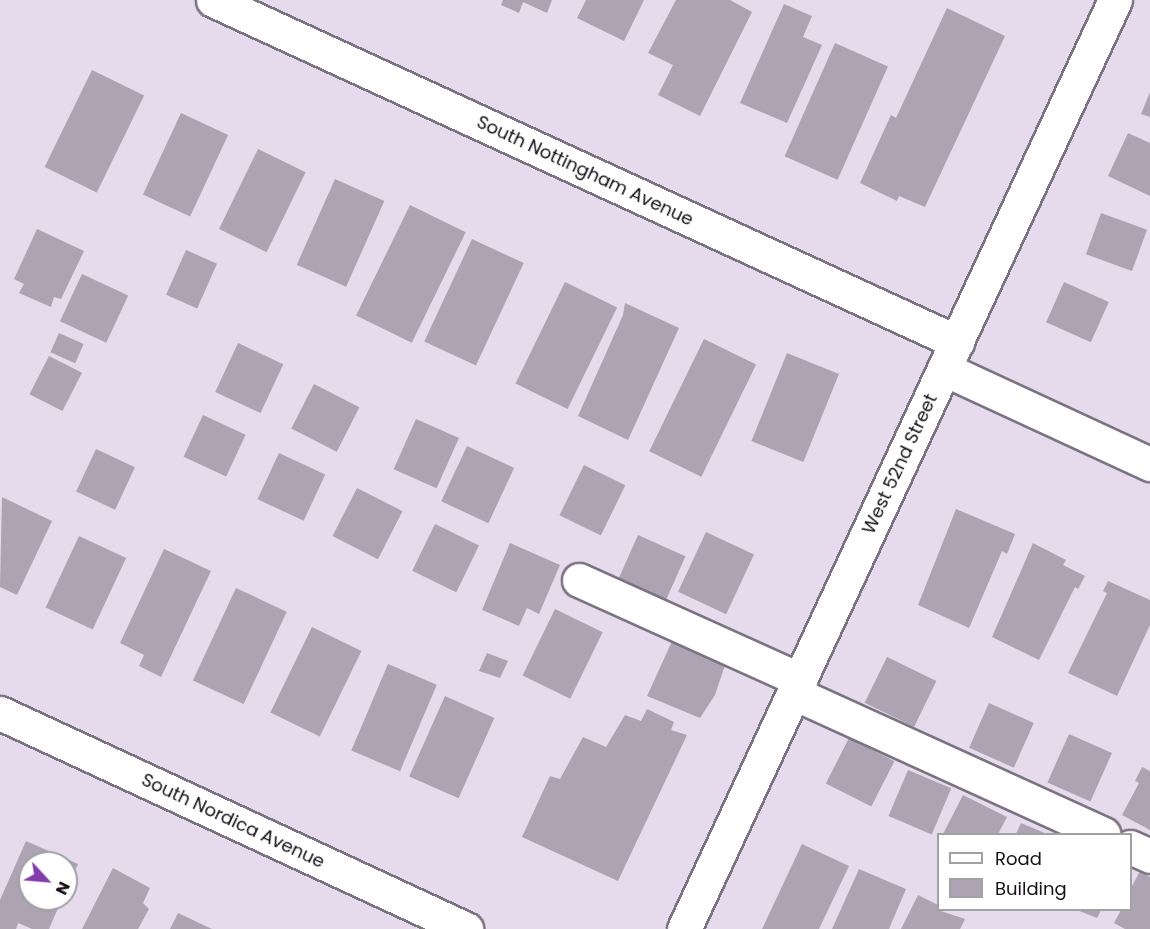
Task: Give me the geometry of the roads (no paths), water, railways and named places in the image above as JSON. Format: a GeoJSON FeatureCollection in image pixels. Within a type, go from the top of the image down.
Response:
{"type":"FeatureCollection","features":[{"type":"Feature","properties":{"kind":"street","name":"South Nottingham Avenue"},"geometry":{"type":"LineString","coordinates":[[213,0],[950,356],[1150,464]]}},
{"type":"Feature","properties":{"kind":"street","name":"West 52nd Street"},"geometry":{"type":"LineString","coordinates":[[684,929],[1115,0]]}},
{"type":"Feature","properties":{"kind":"street"},"geometry":{"type":"LineString","coordinates":[[579,580],[1101,833]]}},
{"type":"Feature","properties":{"kind":"street","name":"South Nordica Avenue"},"geometry":{"type":"LineString","coordinates":[[0,712],[466,929]]}},
{"type":"Feature","properties":{"kind":"street"},"geometry":{"type":"LineString","coordinates":[[1132,847],[1150,856]]}}]}
